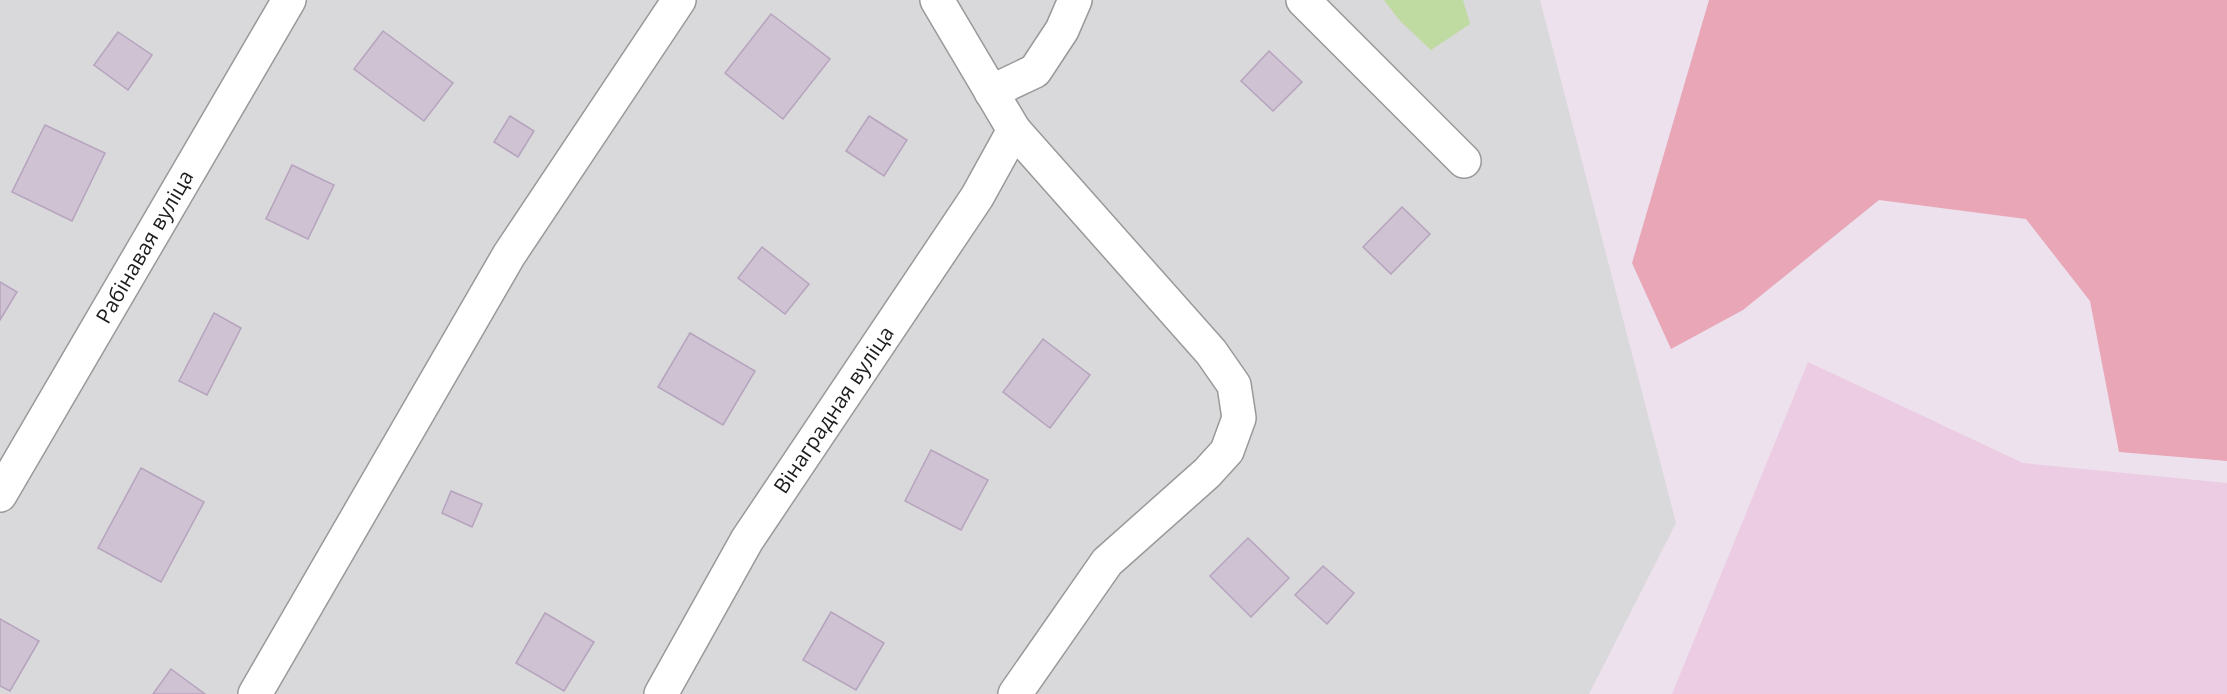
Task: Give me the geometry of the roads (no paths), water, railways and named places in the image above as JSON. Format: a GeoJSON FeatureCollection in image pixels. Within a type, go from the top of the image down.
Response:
{"type":"FeatureCollection","features":[{"type":"Feature","properties":{"kind":"street","name":"Рабінавая вуліца"},"geometry":{"type":"LineString","coordinates":[[0,495],[290,0]]}},
{"type":"Feature","properties":{"kind":"street"},"geometry":{"type":"LineString","coordinates":[[255,694],[509,255],[678,0]]}},
{"type":"Feature","properties":{"kind":"street"},"geometry":{"type":"LineString","coordinates":[[937,0],[1014,130],[1211,352],[1234,385],[1239,418],[1227,451],[1207,473],[1107,562],[1015,694]]}},
{"type":"Feature","properties":{"kind":"street"},"geometry":{"type":"LineString","coordinates":[[991,92],[1035,71],[1062,30],[1075,0]]}},
{"type":"Feature","properties":{"kind":"street"},"geometry":{"type":"LineString","coordinates":[[1304,0],[1464,161]]}},
{"type":"Feature","properties":{"kind":"street","name":"Вінаградная вуліца"},"geometry":{"type":"LineString","coordinates":[[661,694],[747,540],[977,197],[1014,130]]}}]}
